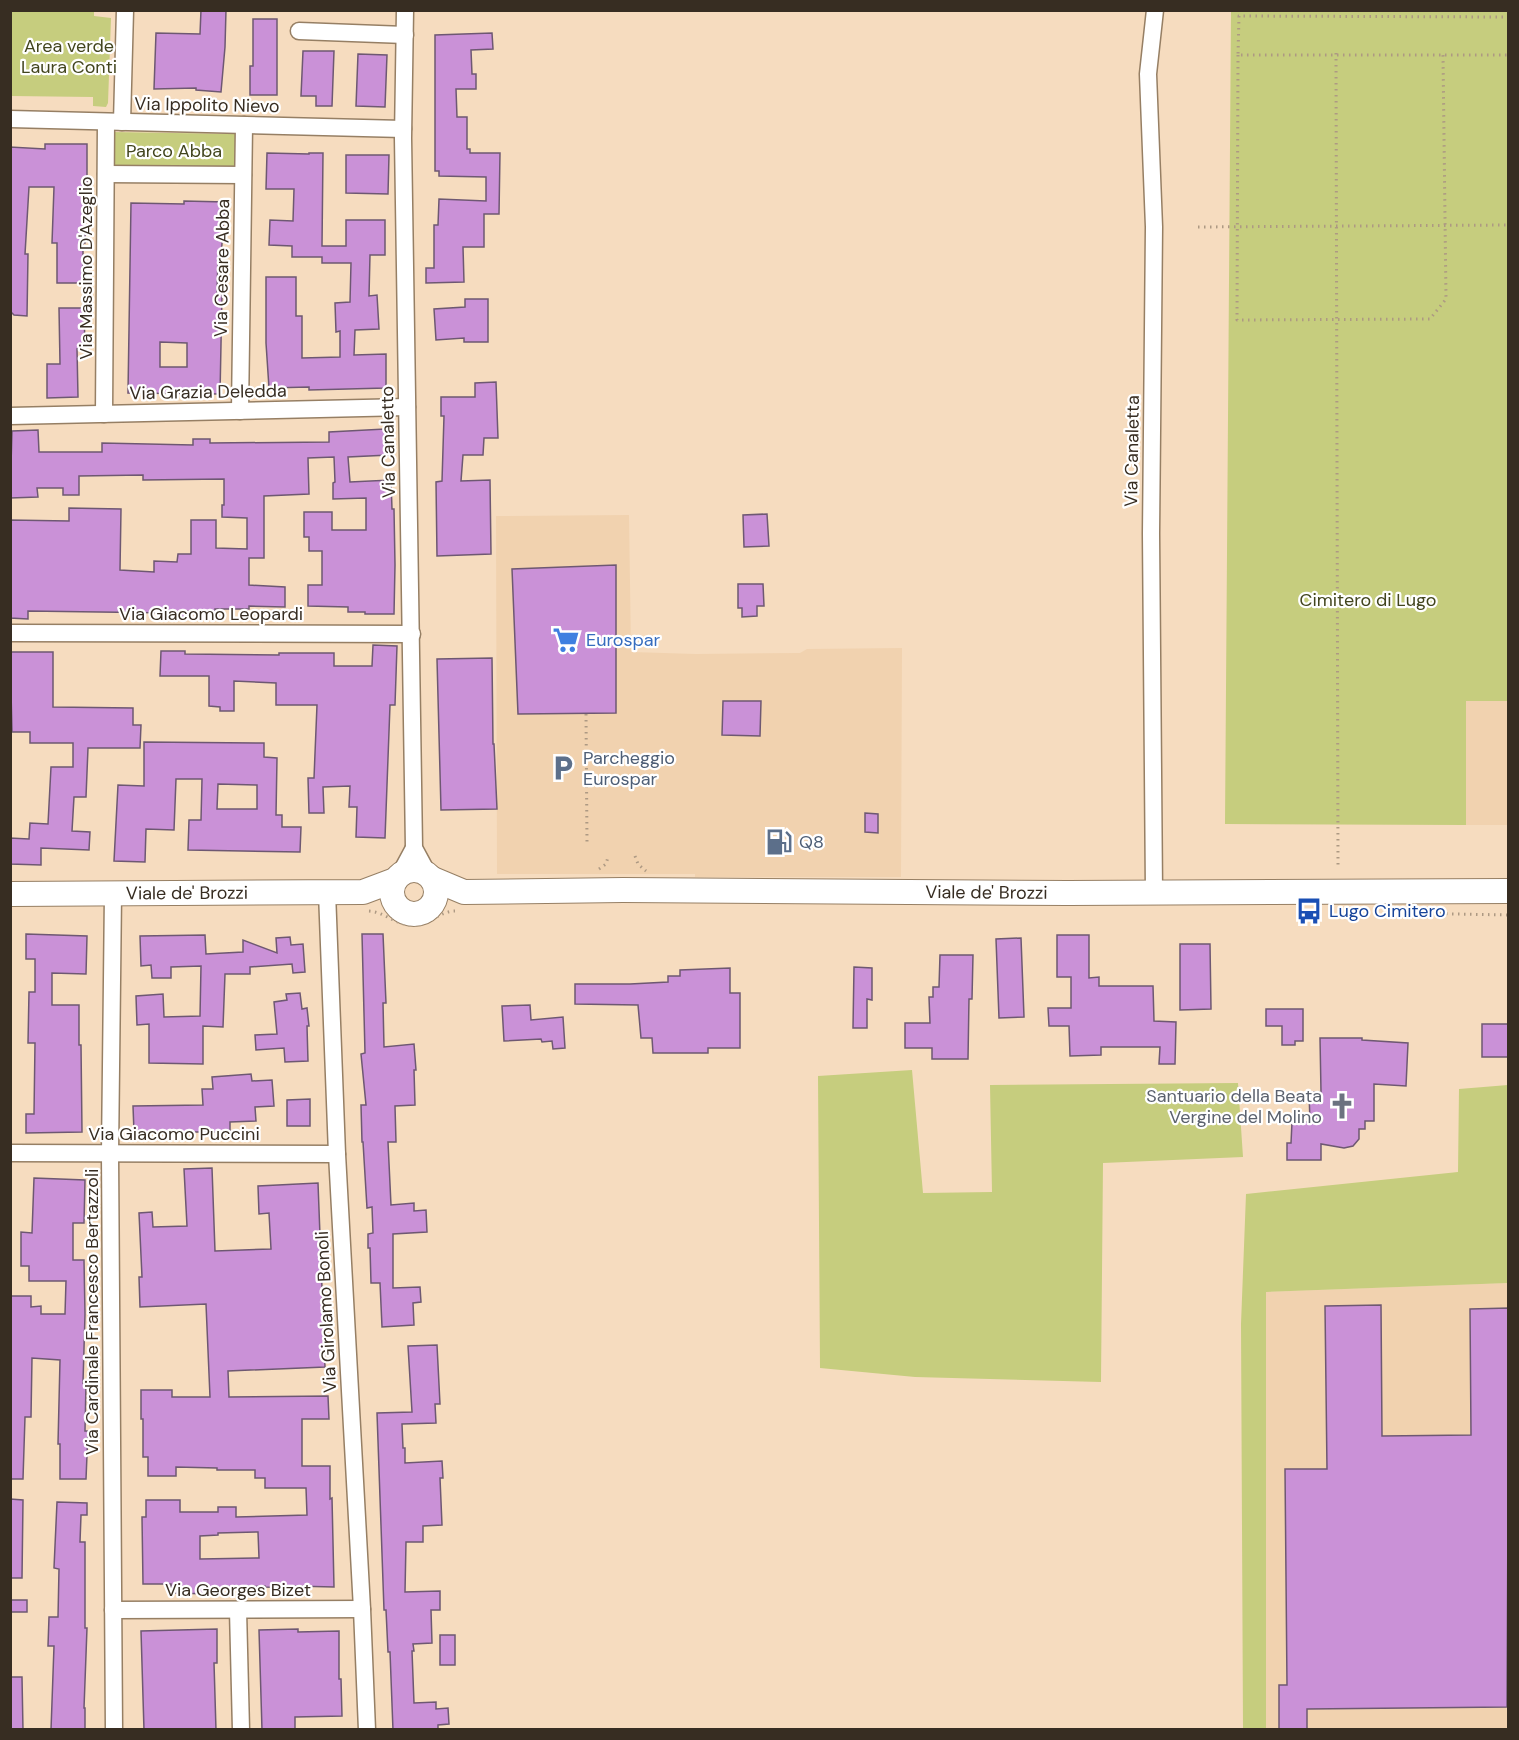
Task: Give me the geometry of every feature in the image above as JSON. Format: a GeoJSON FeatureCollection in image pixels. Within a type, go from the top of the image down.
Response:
{"type":"FeatureCollection","features":[{"type":"Feature","properties":{"kind":"street","name":"Via Massimo D'Azeglio"},"geometry":{"type":"LineString","coordinates":[[105,414],[106,174],[114,122],[125,10]]}},
{"type":"Feature","properties":{"kind":"street","name":"Via Canaletto"},"geometry":{"type":"LineString","coordinates":[[405,10],[404,129],[414,848],[430,877]]}},
{"type":"Feature","properties":{"kind":"street","name":"Via Canaletta"},"geometry":{"type":"LineString","coordinates":[[1154,892],[1151,534],[1154,227],[1148,74],[1155,10]]}},
{"type":"Feature","properties":{"kind":"street"},"geometry":{"type":"LineString","coordinates":[[299,31],[405,35]]}},
{"type":"Feature","properties":{"kind":"street","name":"Via Ippolito Nievo"},"geometry":{"type":"LineString","coordinates":[[10,119],[404,129]]}},
{"type":"Feature","properties":{"kind":"street","name":"Via Cesare Abba"},"geometry":{"type":"LineString","coordinates":[[240,411],[244,125]]}},
{"type":"Feature","properties":{"kind":"street"},"geometry":{"type":"LineString","coordinates":[[106,174],[243,175]]}},
{"type":"Feature","properties":{"kind":"street","name":"Via Grazia Deledda"},"geometry":{"type":"LineString","coordinates":[[10,416],[407,407]]}},
{"type":"Feature","properties":{"kind":"street","name":"Via Giacomo Leopardi"},"geometry":{"type":"LineString","coordinates":[[10,633],[412,634]]}},
{"type":"Feature","properties":{"kind":"street","name":"Via Canaletto"},"geometry":{"type":"LineString","coordinates":[[398,877],[414,848]]}},
{"type":"Feature","properties":{"kind":"street","name":"Viale de' Brozzi"},"geometry":{"type":"LineString","coordinates":[[10,894],[363,892],[398,877],[406,870],[414,869],[464,892]]}},
{"type":"Feature","properties":{"kind":"street"},"geometry":{"type":"LineString","coordinates":[[398,877],[392,886],[392,894],[398,907]]}},
{"type":"Feature","properties":{"kind":"street"},"geometry":{"type":"LineString","coordinates":[[430,877],[436,886],[436,894],[431,907]]}},
{"type":"Feature","properties":{"kind":"street","name":"Viale de' Brozzi"},"geometry":{"type":"LineString","coordinates":[[363,892],[398,907],[404,912],[418,914],[464,892],[623,890],[1509,891]]}},
{"type":"Feature","properties":{"kind":"street","name":"Via Girolamo Bonoli"},"geometry":{"type":"LineString","coordinates":[[327,892],[337,1154],[367,1730]]}},
{"type":"Feature","properties":{"kind":"street","name":"Via Cardinale Francesco Bertazzoli"},"geometry":{"type":"LineString","coordinates":[[113,893],[110,1154],[114,1730]]}},
{"type":"Feature","properties":{"kind":"street","name":"Via Giacomo Puccini"},"geometry":{"type":"LineString","coordinates":[[10,1153],[337,1154]]}},
{"type":"Feature","properties":{"kind":"street","name":"Via Georges Bizet"},"geometry":{"type":"LineString","coordinates":[[113,1611],[362,1609]]}},
{"type":"Feature","properties":{"kind":"street"},"geometry":{"type":"LineString","coordinates":[[237,1610],[241,1730]]}},
{"type":"Feature","properties":{"kind":"path"},"geometry":{"type":"LineString","coordinates":[[1443,55],[1446,299],[1430,319],[1237,320],[1239,16],[1503,17]]}},
{"type":"Feature","properties":{"kind":"path"},"geometry":{"type":"LineString","coordinates":[[1336,54],[1338,866]]}},
{"type":"Feature","properties":{"kind":"path"},"geometry":{"type":"LineString","coordinates":[[1238,55],[1507,55]]}},
{"type":"Feature","properties":{"kind":"path"},"geometry":{"type":"LineString","coordinates":[[1198,227],[1509,225]]}},
{"type":"Feature","properties":{"kind":"path"},"geometry":{"type":"LineString","coordinates":[[586,714],[587,843]]}},
{"type":"Feature","properties":{"kind":"shaded area"},"geometry":{"type":"Polygon","coordinates":[[[629,515],[631,652],[800,653],[807,649],[902,648],[901,877],[497,874],[496,516],[629,515]]]}},
{"type":"Feature","properties":{"kind":"shaded area"},"geometry":{"type":"Polygon","coordinates":[[[1466,701],[1508,701],[1508,825],[1466,825],[1466,701]]]}},
{"type":"Feature","properties":{"kind":"shaded area"},"geometry":{"type":"Polygon","coordinates":[[[1508,1283],[1508,1729],[1266,1730],[1266,1292],[1508,1283]]]}},
{"type":"Feature","properties":{"kind":"green space","name":"Area verde Laura Conti"},"geometry":{"type":"Polygon","coordinates":[[[11,10],[94,11],[94,16],[111,18],[106,107],[93,106],[93,97],[11,96],[11,10]]]}},
{"type":"Feature","properties":{"kind":"green space","name":"Cimitero di Lugo"},"geometry":{"type":"Polygon","coordinates":[[[1231,11],[1508,11],[1508,701],[1466,701],[1466,825],[1225,824],[1231,11]]]}},
{"type":"Feature","properties":{"kind":"green space","name":"Parco Abba"},"geometry":{"type":"Polygon","coordinates":[[[111,132],[238,134],[238,171],[110,170],[111,132]]]}},
{"type":"Feature","properties":{"kind":"green space"},"geometry":{"type":"Polygon","coordinates":[[[912,1070],[923,1193],[992,1192],[990,1085],[1238,1083],[1243,1157],[1103,1163],[1101,1382],[915,1377],[820,1368],[818,1076],[912,1070]]]}},
{"type":"Feature","properties":{"kind":"green space"},"geometry":{"type":"Polygon","coordinates":[[[1508,1085],[1508,1283],[1266,1292],[1266,1729],[1243,1729],[1241,1324],[1246,1194],[1458,1172],[1459,1089],[1508,1085]]]}},
{"type":"Feature","properties":{"kind":"building"},"geometry":{"type":"Polygon","coordinates":[[[201,10],[226,10],[221,92],[196,90],[196,88],[154,89],[156,33],[200,34],[201,10]]]}},
{"type":"Feature","properties":{"kind":"building"},"geometry":{"type":"Polygon","coordinates":[[[253,19],[277,19],[277,95],[250,95],[250,66],[253,66],[253,19]]]}},
{"type":"Feature","properties":{"kind":"building"},"geometry":{"type":"Polygon","coordinates":[[[492,33],[493,49],[471,50],[472,74],[476,74],[476,89],[456,89],[457,117],[467,117],[467,149],[470,149],[470,153],[500,153],[499,214],[484,214],[484,247],[463,247],[464,282],[426,283],[426,268],[434,268],[434,225],[438,225],[439,199],[486,201],[486,177],[439,176],[439,171],[435,171],[435,35],[492,33]]]}},
{"type":"Feature","properties":{"kind":"building"},"geometry":{"type":"Polygon","coordinates":[[[303,51],[334,51],[332,106],[316,106],[316,96],[301,96],[303,51]]]}},
{"type":"Feature","properties":{"kind":"building"},"geometry":{"type":"Polygon","coordinates":[[[358,54],[387,55],[385,107],[356,106],[358,54]]]}},
{"type":"Feature","properties":{"kind":"building"},"geometry":{"type":"Polygon","coordinates":[[[45,144],[87,144],[83,283],[57,283],[57,243],[52,243],[54,187],[29,187],[25,254],[28,254],[27,316],[14,315],[10,311],[10,147],[45,149],[45,144]]]}},
{"type":"Feature","properties":{"kind":"building"},"geometry":{"type":"Polygon","coordinates":[[[267,153],[323,153],[322,246],[346,246],[346,220],[385,220],[385,255],[370,255],[369,296],[377,295],[379,329],[355,330],[354,355],[386,354],[386,388],[309,390],[309,387],[269,388],[266,277],[296,277],[296,316],[302,316],[302,358],[340,357],[340,331],[336,332],[335,303],[350,302],[351,263],[322,263],[322,257],[292,257],[292,246],[269,245],[270,220],[293,221],[294,189],[266,189],[267,153]]]}},
{"type":"Feature","properties":{"kind":"building"},"geometry":{"type":"Polygon","coordinates":[[[346,155],[389,155],[388,194],[346,193],[346,155]]]}},
{"type":"Feature","properties":{"kind":"building"},"geometry":{"type":"Polygon","coordinates":[[[184,201],[225,202],[221,257],[218,257],[217,294],[222,294],[220,394],[128,393],[131,203],[184,204],[184,201]],[[160,342],[160,367],[187,367],[187,343],[160,342]]]}},
{"type":"Feature","properties":{"kind":"building"},"geometry":{"type":"Polygon","coordinates":[[[465,299],[488,299],[488,342],[464,342],[464,338],[436,340],[434,309],[465,307],[465,299]]]}},
{"type":"Feature","properties":{"kind":"building"},"geometry":{"type":"Polygon","coordinates":[[[59,308],[84,308],[85,348],[77,349],[78,397],[47,398],[47,364],[60,364],[59,308]]]}},
{"type":"Feature","properties":{"kind":"building"},"geometry":{"type":"Polygon","coordinates":[[[496,382],[498,438],[484,438],[483,455],[463,455],[461,481],[490,480],[491,554],[437,556],[436,482],[442,481],[444,416],[441,416],[441,397],[475,397],[475,383],[496,382]]]}},
{"type":"Feature","properties":{"kind":"building"},"geometry":{"type":"Polygon","coordinates":[[[385,429],[386,443],[389,443],[389,455],[348,457],[350,482],[391,480],[392,509],[394,509],[394,614],[348,612],[348,607],[308,606],[308,585],[322,585],[322,551],[309,551],[309,537],[304,537],[304,512],[332,512],[332,530],[366,530],[366,498],[333,499],[334,457],[308,458],[309,494],[264,496],[264,558],[249,558],[249,585],[285,587],[285,607],[249,606],[249,609],[215,609],[215,612],[187,611],[187,617],[171,617],[171,613],[28,611],[28,619],[10,618],[10,520],[69,521],[69,508],[121,509],[120,570],[154,572],[154,561],[177,562],[178,554],[191,554],[191,520],[216,520],[216,548],[247,549],[247,518],[222,517],[224,479],[143,480],[143,475],[79,476],[79,495],[63,495],[63,488],[37,488],[38,497],[10,498],[12,431],[38,430],[39,452],[102,452],[102,443],[193,445],[193,439],[210,439],[210,443],[329,442],[329,432],[385,429]]]}},
{"type":"Feature","properties":{"kind":"building"},"geometry":{"type":"Polygon","coordinates":[[[767,514],[769,546],[744,547],[743,515],[767,514]]]}},
{"type":"Feature","properties":{"kind":"building"},"geometry":{"type":"Polygon","coordinates":[[[616,565],[616,713],[518,714],[512,569],[616,565]]]}},
{"type":"Feature","properties":{"kind":"building"},"geometry":{"type":"Polygon","coordinates":[[[738,584],[763,584],[764,606],[757,606],[757,616],[742,617],[742,608],[738,608],[738,584]]]}},
{"type":"Feature","properties":{"kind":"building"},"geometry":{"type":"Polygon","coordinates":[[[373,645],[397,646],[395,705],[390,705],[385,838],[356,837],[357,807],[349,807],[350,786],[323,787],[324,813],[309,813],[308,778],[314,778],[317,705],[276,705],[276,683],[234,681],[234,711],[220,711],[220,707],[209,706],[209,676],[160,676],[161,651],[185,651],[185,654],[334,653],[334,666],[372,666],[373,645]]]}},
{"type":"Feature","properties":{"kind":"building"},"geometry":{"type":"Polygon","coordinates":[[[10,652],[53,652],[53,707],[133,708],[133,725],[141,725],[140,748],[88,748],[86,797],[74,797],[72,831],[90,832],[89,850],[41,848],[41,865],[10,864],[10,838],[29,839],[30,823],[48,824],[51,767],[73,767],[73,743],[30,743],[30,732],[12,732],[10,652]]]}},
{"type":"Feature","properties":{"kind":"building"},"geometry":{"type":"Polygon","coordinates":[[[492,658],[493,744],[497,809],[441,810],[437,659],[492,658]]]}},
{"type":"Feature","properties":{"kind":"building"},"geometry":{"type":"Polygon","coordinates":[[[723,701],[761,701],[760,736],[722,735],[723,701]]]}},
{"type":"Feature","properties":{"kind":"building"},"geometry":{"type":"Polygon","coordinates":[[[144,742],[264,743],[264,757],[277,758],[276,815],[282,815],[282,827],[301,827],[300,852],[188,850],[189,820],[201,820],[202,779],[176,779],[174,830],[146,829],[145,862],[114,861],[118,785],[144,786],[144,742]],[[218,784],[217,809],[257,809],[257,785],[218,784]]]}},
{"type":"Feature","properties":{"kind":"building"},"geometry":{"type":"Polygon","coordinates":[[[865,813],[878,814],[878,833],[865,832],[865,813]]]}},
{"type":"Feature","properties":{"kind":"building"},"geometry":{"type":"Polygon","coordinates":[[[26,934],[87,936],[86,974],[52,973],[52,1005],[79,1005],[82,1132],[26,1133],[26,1114],[34,1114],[35,1043],[28,1043],[29,992],[35,992],[35,959],[26,959],[26,934]]]}},
{"type":"Feature","properties":{"kind":"building"},"geometry":{"type":"Polygon","coordinates":[[[362,934],[383,934],[386,1003],[383,1003],[384,1047],[414,1044],[415,1105],[395,1106],[396,1142],[388,1142],[391,1205],[414,1203],[414,1211],[426,1210],[427,1232],[393,1234],[393,1288],[420,1287],[421,1302],[413,1303],[414,1325],[382,1327],[380,1283],[371,1283],[368,1234],[373,1233],[372,1207],[367,1208],[361,1105],[366,1105],[361,1054],[365,1053],[362,934]]]}},
{"type":"Feature","properties":{"kind":"building"},"geometry":{"type":"Polygon","coordinates":[[[205,935],[206,954],[243,952],[243,940],[277,953],[276,938],[290,937],[291,945],[303,944],[305,972],[293,973],[292,964],[250,967],[250,974],[225,974],[223,1027],[203,1026],[203,1064],[149,1063],[149,1024],[137,1025],[136,996],[163,994],[164,1017],[200,1016],[201,966],[171,967],[171,978],[152,978],[151,965],[141,966],[140,936],[205,935]]]}},
{"type":"Feature","properties":{"kind":"building"},"geometry":{"type":"Polygon","coordinates":[[[1057,935],[1089,935],[1089,978],[1099,977],[1099,986],[1153,986],[1154,1021],[1176,1022],[1175,1064],[1159,1064],[1160,1047],[1101,1047],[1101,1055],[1070,1056],[1069,1026],[1049,1026],[1048,1008],[1071,1008],[1071,977],[1057,977],[1057,935]]]}},
{"type":"Feature","properties":{"kind":"building"},"geometry":{"type":"Polygon","coordinates":[[[1021,938],[1024,1017],[999,1018],[996,939],[1021,938]]]}},
{"type":"Feature","properties":{"kind":"building"},"geometry":{"type":"Polygon","coordinates":[[[1180,944],[1210,944],[1211,1009],[1180,1010],[1180,944]]]}},
{"type":"Feature","properties":{"kind":"building"},"geometry":{"type":"Polygon","coordinates":[[[940,955],[973,955],[972,999],[969,999],[968,1059],[932,1059],[932,1048],[905,1048],[905,1023],[930,1023],[929,997],[933,997],[933,987],[939,987],[940,955]]]}},
{"type":"Feature","properties":{"kind":"building"},"geometry":{"type":"Polygon","coordinates":[[[854,967],[872,968],[872,1000],[867,999],[867,1028],[853,1028],[854,967]]]}},
{"type":"Feature","properties":{"kind":"building"},"geometry":{"type":"Polygon","coordinates":[[[730,968],[730,993],[740,993],[740,1048],[708,1048],[708,1053],[653,1053],[652,1038],[641,1038],[638,1005],[575,1004],[575,984],[668,982],[668,976],[680,976],[680,970],[730,968]]]}},
{"type":"Feature","properties":{"kind":"building"},"geometry":{"type":"Polygon","coordinates":[[[300,993],[302,1009],[307,1008],[308,1061],[285,1062],[284,1048],[256,1050],[255,1035],[277,1034],[274,1002],[287,1000],[286,994],[300,993]]]}},
{"type":"Feature","properties":{"kind":"building"},"geometry":{"type":"Polygon","coordinates":[[[530,1005],[531,1020],[563,1017],[565,1048],[553,1049],[552,1041],[542,1042],[541,1039],[504,1041],[502,1006],[530,1005]]]}},
{"type":"Feature","properties":{"kind":"building"},"geometry":{"type":"Polygon","coordinates":[[[1266,1009],[1303,1009],[1303,1041],[1295,1041],[1295,1045],[1282,1045],[1282,1026],[1266,1026],[1266,1009]]]}},
{"type":"Feature","properties":{"kind":"building"},"geometry":{"type":"Polygon","coordinates":[[[1482,1024],[1509,1024],[1509,1057],[1482,1057],[1482,1024]]]}},
{"type":"Feature","properties":{"kind":"building","name":"Santuario della Beata Vergine del Molino"},"geometry":{"type":"Polygon","coordinates":[[[1320,1038],[1362,1038],[1362,1040],[1408,1043],[1406,1086],[1374,1084],[1374,1121],[1365,1121],[1365,1129],[1359,1129],[1359,1139],[1353,1146],[1344,1148],[1321,1144],[1321,1160],[1287,1160],[1287,1143],[1291,1143],[1292,1122],[1310,1122],[1309,1092],[1321,1092],[1320,1038]]]}},
{"type":"Feature","properties":{"kind":"building"},"geometry":{"type":"Polygon","coordinates":[[[251,1074],[252,1081],[272,1080],[274,1106],[255,1107],[256,1121],[230,1122],[230,1132],[134,1132],[133,1106],[203,1105],[202,1089],[213,1089],[212,1077],[251,1074]]]}},
{"type":"Feature","properties":{"kind":"building"},"geometry":{"type":"Polygon","coordinates":[[[310,1099],[310,1126],[287,1126],[287,1100],[310,1099]]]}},
{"type":"Feature","properties":{"kind":"building"},"geometry":{"type":"Polygon","coordinates":[[[212,1168],[215,1251],[271,1249],[269,1213],[259,1214],[258,1186],[318,1183],[325,1367],[228,1371],[229,1397],[328,1396],[329,1419],[302,1419],[302,1466],[330,1466],[334,1587],[212,1588],[212,1594],[171,1593],[171,1584],[143,1584],[142,1517],[146,1517],[146,1500],[180,1500],[180,1512],[218,1512],[218,1507],[236,1507],[236,1517],[307,1515],[306,1488],[265,1488],[265,1478],[255,1478],[255,1470],[176,1467],[176,1476],[148,1476],[148,1457],[143,1457],[141,1390],[172,1390],[172,1397],[210,1397],[206,1304],[140,1307],[139,1277],[142,1277],[139,1213],[152,1212],[153,1227],[187,1226],[184,1169],[212,1168]],[[258,1532],[200,1536],[200,1559],[259,1558],[258,1532]]]}},
{"type":"Feature","properties":{"kind":"building"},"geometry":{"type":"Polygon","coordinates":[[[34,1178],[85,1180],[84,1223],[73,1223],[73,1260],[84,1260],[83,1383],[86,1383],[85,1431],[88,1431],[86,1479],[60,1479],[60,1444],[58,1444],[60,1360],[32,1358],[31,1417],[25,1417],[23,1479],[10,1479],[10,1296],[31,1296],[31,1307],[41,1306],[41,1314],[65,1314],[66,1281],[29,1281],[29,1266],[21,1266],[21,1232],[32,1233],[34,1178]]]}},
{"type":"Feature","properties":{"kind":"building"},"geometry":{"type":"Polygon","coordinates":[[[1381,1305],[1382,1436],[1471,1435],[1470,1309],[1509,1308],[1507,1707],[1307,1709],[1307,1730],[1279,1730],[1279,1685],[1287,1685],[1285,1469],[1327,1469],[1325,1306],[1381,1305]]]}},
{"type":"Feature","properties":{"kind":"building"},"geometry":{"type":"Polygon","coordinates":[[[437,1345],[440,1404],[435,1404],[436,1423],[402,1424],[405,1463],[442,1461],[443,1478],[440,1478],[442,1525],[423,1526],[423,1542],[406,1542],[405,1592],[440,1591],[440,1610],[431,1610],[432,1643],[413,1644],[414,1703],[436,1702],[436,1709],[448,1708],[449,1724],[438,1725],[438,1730],[393,1730],[390,1652],[388,1652],[386,1610],[384,1610],[377,1413],[412,1412],[408,1346],[437,1345]]]}},
{"type":"Feature","properties":{"kind":"building"},"geometry":{"type":"Polygon","coordinates":[[[10,1499],[23,1500],[22,1578],[10,1578],[10,1499]]]}},
{"type":"Feature","properties":{"kind":"building"},"geometry":{"type":"Polygon","coordinates":[[[57,1502],[87,1503],[87,1515],[81,1515],[80,1542],[85,1542],[85,1628],[87,1628],[85,1730],[51,1730],[54,1646],[48,1646],[49,1617],[58,1617],[59,1569],[54,1568],[57,1502]]]}},
{"type":"Feature","properties":{"kind":"building"},"geometry":{"type":"Polygon","coordinates":[[[10,1600],[27,1600],[27,1612],[10,1612],[10,1600]]]}},
{"type":"Feature","properties":{"kind":"building"},"geometry":{"type":"Polygon","coordinates":[[[217,1629],[217,1663],[214,1663],[216,1730],[144,1730],[141,1631],[217,1629]]]}},
{"type":"Feature","properties":{"kind":"building"},"geometry":{"type":"Polygon","coordinates":[[[298,1629],[298,1632],[339,1631],[342,1716],[295,1717],[295,1730],[262,1730],[259,1630],[298,1629]]]}},
{"type":"Feature","properties":{"kind":"building"},"geometry":{"type":"Polygon","coordinates":[[[440,1635],[455,1635],[455,1665],[440,1665],[440,1635]]]}},
{"type":"Feature","properties":{"kind":"building"},"geometry":{"type":"Polygon","coordinates":[[[10,1677],[22,1677],[23,1730],[10,1730],[10,1677]]]}},
{"type":"Feature","properties":{"kind":"place","name":"Eurospar"},"geometry":{"type":"Point","coordinates":[566,640]}},
{"type":"Feature","properties":{"kind":"place","name":"Parcheggio Eurospar"},"geometry":{"type":"Point","coordinates":[563,768]}},
{"type":"Feature","properties":{"kind":"place","name":"Q8"},"geometry":{"type":"Point","coordinates":[779,842]}},
{"type":"Feature","properties":{"kind":"place","name":"Lugo Cimitero"},"geometry":{"type":"Point","coordinates":[1309,911]}},
{"type":"Feature","properties":{"kind":"place","name":"Santuario della Beata Vergine del Molino"},"geometry":{"type":"Point","coordinates":[1342,1106]}}]}
